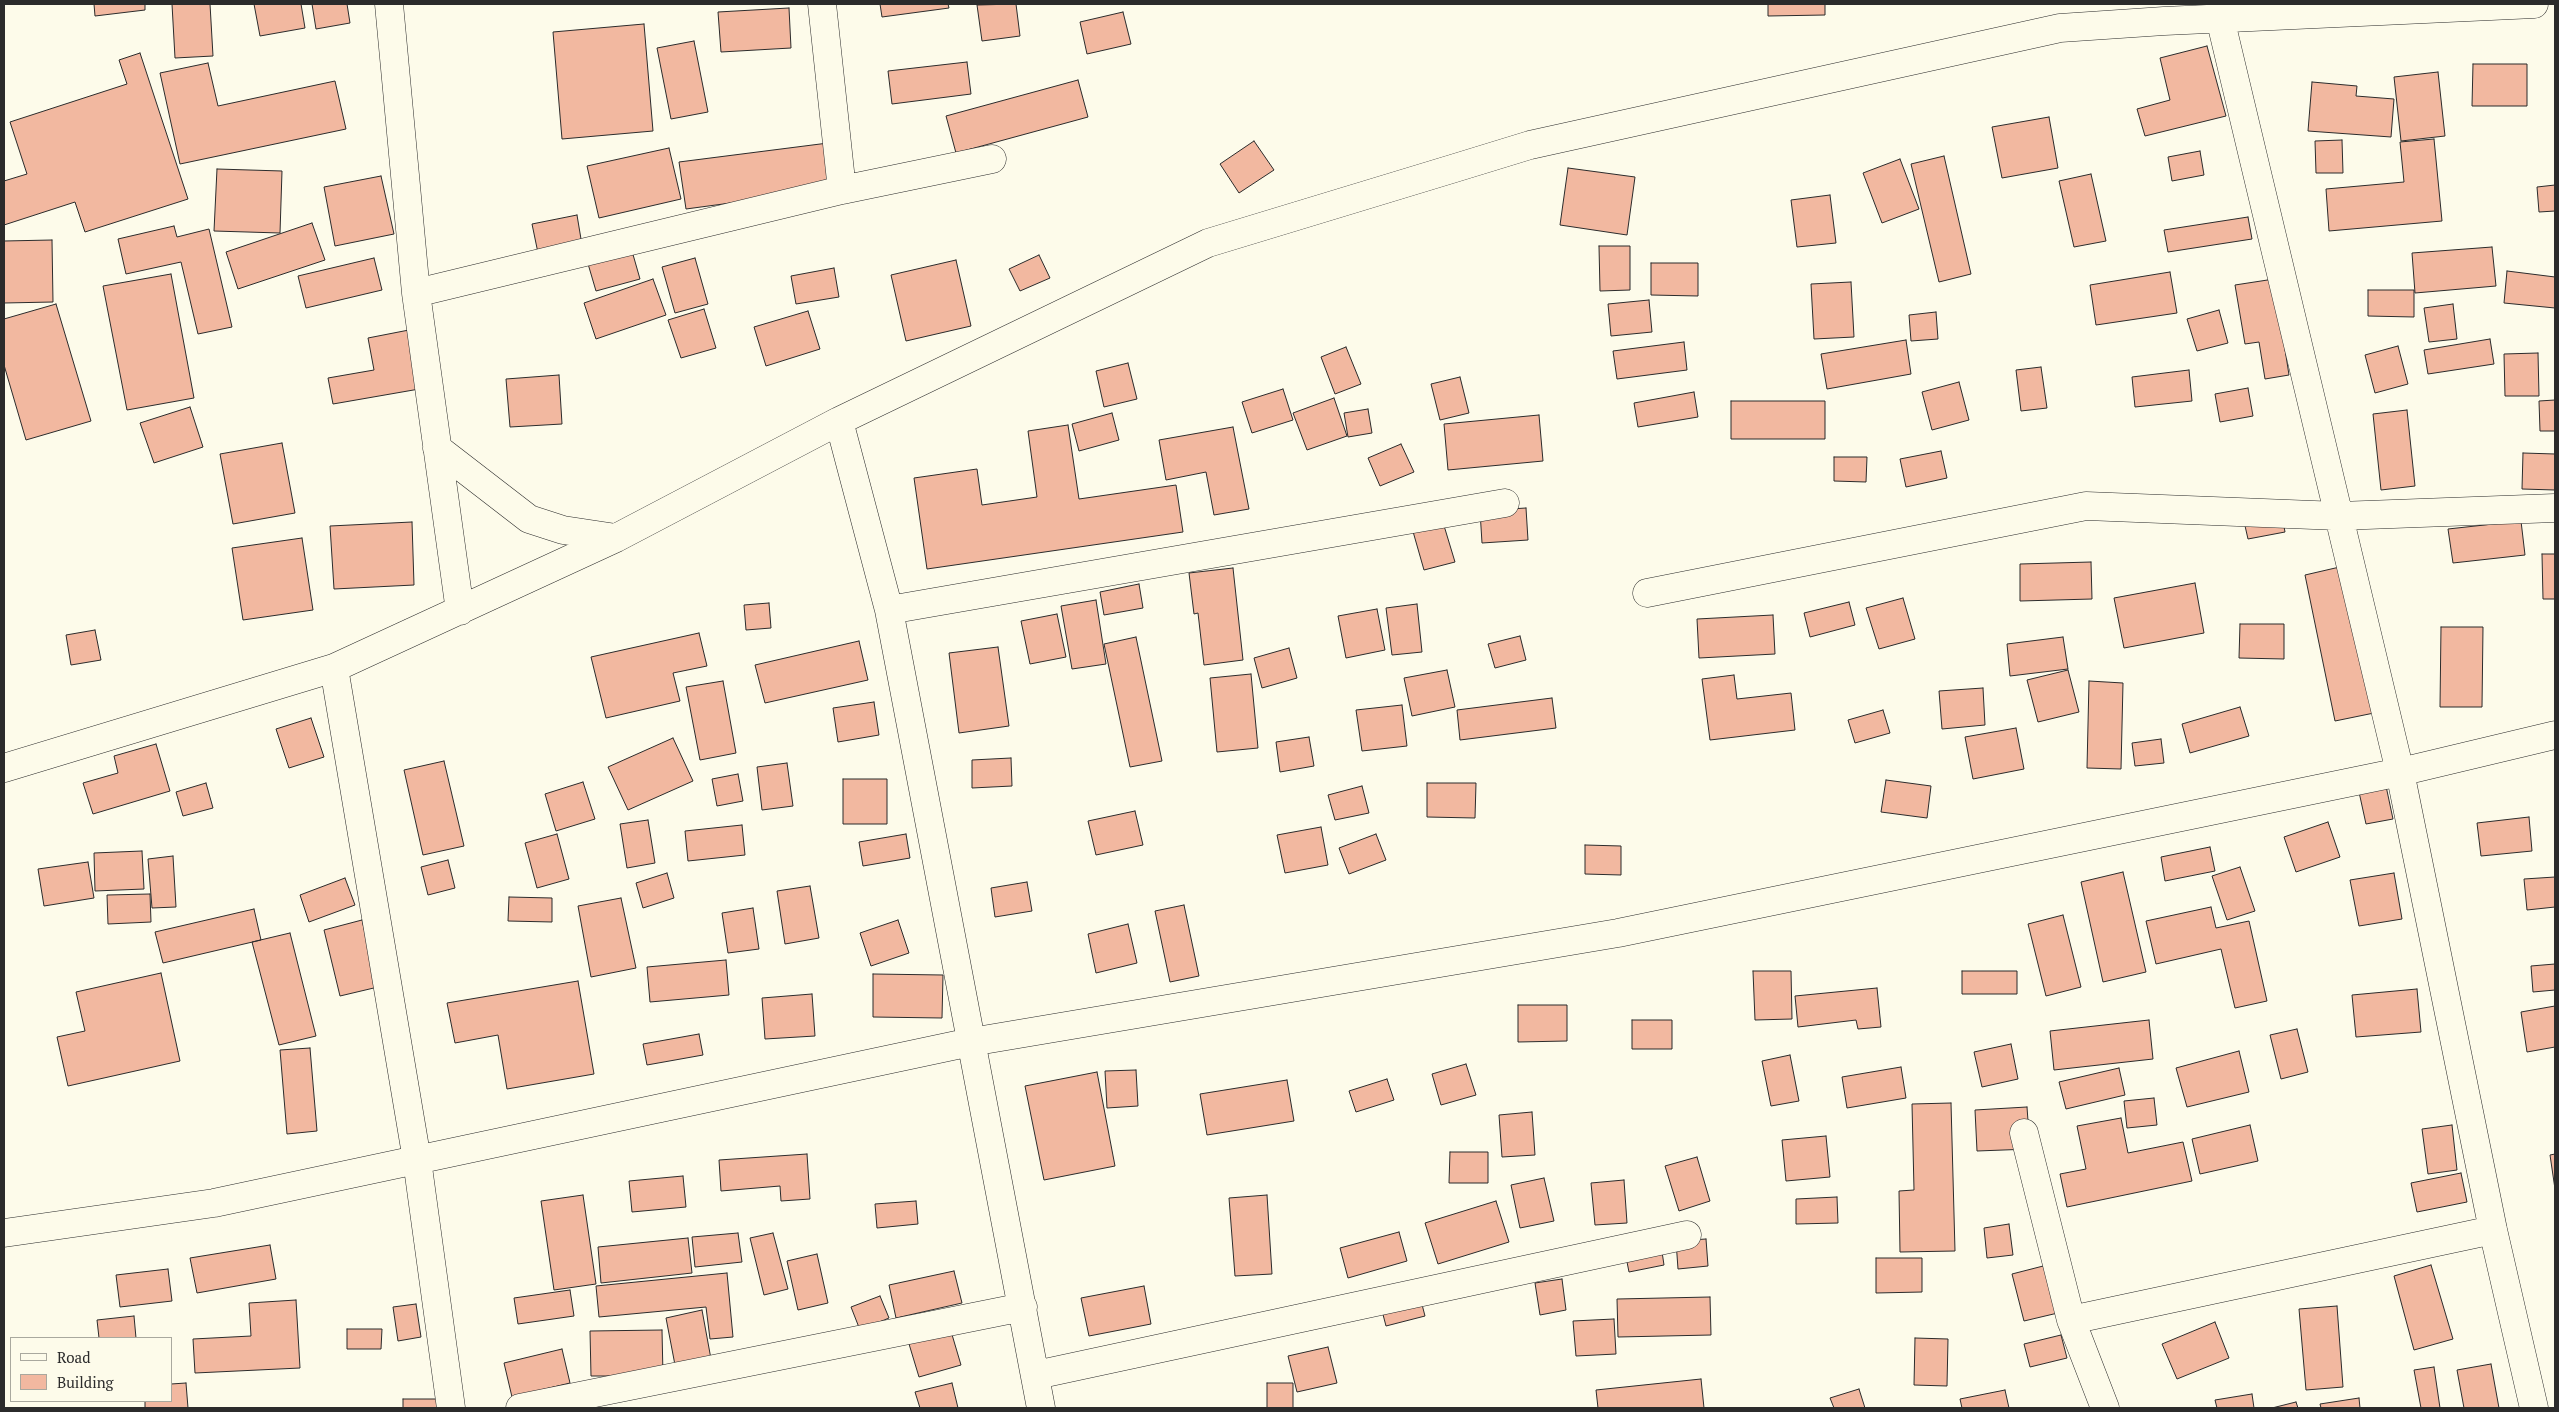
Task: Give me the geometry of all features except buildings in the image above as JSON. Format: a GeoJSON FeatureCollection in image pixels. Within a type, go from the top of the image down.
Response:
{"type":"FeatureCollection","features":[{"type":"Feature","properties":{"kind":"street"},"geometry":{"type":"LineString","coordinates":[[389,4],[416,293],[460,611]]}},
{"type":"Feature","properties":{"kind":"street"},"geometry":{"type":"LineString","coordinates":[[822,4],[842,190]]}},
{"type":"Feature","properties":{"kind":"street"},"geometry":{"type":"LineString","coordinates":[[4,768],[334,668],[616,538],[839,421],[1208,242],[1530,146],[2060,28],[2163,12],[2220,18],[2534,4]]}},
{"type":"Feature","properties":{"kind":"street"},"geometry":{"type":"LineString","coordinates":[[2220,18],[2400,772],[2493,1230],[2534,1408]]}},
{"type":"Feature","properties":{"kind":"street"},"geometry":{"type":"LineString","coordinates":[[416,293],[842,190],[992,159]]}},
{"type":"Feature","properties":{"kind":"street"},"geometry":{"type":"LineString","coordinates":[[839,421],[889,610],[1041,1408]]}},
{"type":"Feature","properties":{"kind":"street"},"geometry":{"type":"LineString","coordinates":[[437,448],[530,519],[563,530],[616,538]]}},
{"type":"Feature","properties":{"kind":"street"},"geometry":{"type":"LineString","coordinates":[[889,610],[1505,502]]}},
{"type":"Feature","properties":{"kind":"street"},"geometry":{"type":"LineString","coordinates":[[1647,593],[2086,506],[2340,516],[2555,508]]}},
{"type":"Feature","properties":{"kind":"street"},"geometry":{"type":"LineString","coordinates":[[334,668],[418,1160],[451,1408]]}},
{"type":"Feature","properties":{"kind":"street"},"geometry":{"type":"LineString","coordinates":[[4,1233],[214,1202],[971,1042],[1618,934],[2400,772],[2555,735]]}},
{"type":"Feature","properties":{"kind":"street"},"geometry":{"type":"LineString","coordinates":[[2024,1133],[2071,1320],[2105,1408]]}},
{"type":"Feature","properties":{"kind":"street"},"geometry":{"type":"LineString","coordinates":[[2071,1320],[2493,1230]]}},
{"type":"Feature","properties":{"kind":"street"},"geometry":{"type":"LineString","coordinates":[[1036,1375],[1687,1235]]}},
{"type":"Feature","properties":{"kind":"street"},"geometry":{"type":"LineString","coordinates":[[520,1408],[1023,1307]]}}]}
